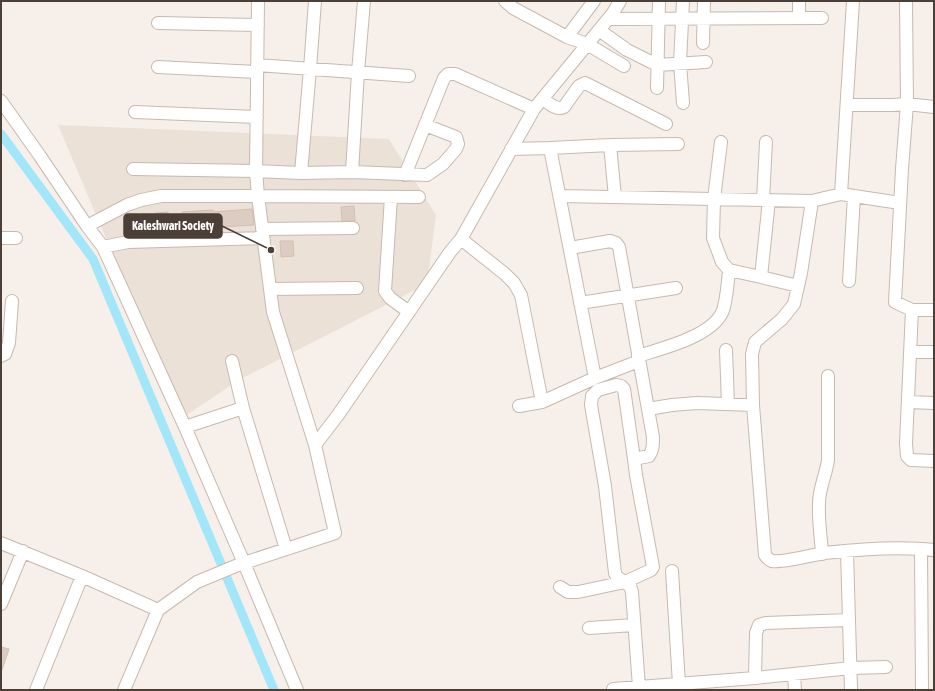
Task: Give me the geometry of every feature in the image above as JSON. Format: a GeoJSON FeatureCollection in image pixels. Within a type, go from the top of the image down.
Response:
{"type":"FeatureCollection","features":[{"type":"Feature","properties":{"kind":"street"},"geometry":{"type":"LineString","coordinates":[[124,690],[158,610],[197,582],[241,564],[336,533],[315,445],[273,312],[256,171],[258,1]]}},
{"type":"Feature","properties":{"kind":"street"},"geometry":{"type":"LineString","coordinates":[[301,173],[315,1]]}},
{"type":"Feature","properties":{"kind":"street"},"geometry":{"type":"LineString","coordinates":[[352,172],[364,1]]}},
{"type":"Feature","properties":{"kind":"street"},"geometry":{"type":"LineString","coordinates":[[567,38],[594,1]]}},
{"type":"Feature","properties":{"kind":"street"},"geometry":{"type":"LineString","coordinates":[[657,88],[659,1]]}},
{"type":"Feature","properties":{"kind":"street"},"geometry":{"type":"LineString","coordinates":[[683,1],[680,63],[683,104]]}},
{"type":"Feature","properties":{"kind":"street"},"geometry":{"type":"LineString","coordinates":[[703,43],[704,1]]}},
{"type":"Feature","properties":{"kind":"street"},"geometry":{"type":"LineString","coordinates":[[799,1],[799,18]]}},
{"type":"Feature","properties":{"kind":"street"},"geometry":{"type":"LineString","coordinates":[[841,194],[853,1]]}},
{"type":"Feature","properties":{"kind":"street"},"geometry":{"type":"LineString","coordinates":[[906,1],[907,104],[895,302],[912,310],[934,310]]}},
{"type":"Feature","properties":{"kind":"street"},"geometry":{"type":"LineString","coordinates":[[315,445],[338,415],[450,252],[461,239],[534,109],[608,19],[616,2]]}},
{"type":"Feature","properties":{"kind":"street"},"geometry":{"type":"LineString","coordinates":[[511,3],[567,38],[588,44],[624,66]]}},
{"type":"Feature","properties":{"kind":"street"},"geometry":{"type":"LineString","coordinates":[[608,19],[822,18]]}},
{"type":"Feature","properties":{"kind":"street"},"geometry":{"type":"LineString","coordinates":[[158,23],[258,25]]}},
{"type":"Feature","properties":{"kind":"street"},"geometry":{"type":"LineString","coordinates":[[599,30],[627,50],[657,65],[706,62]]}},
{"type":"Feature","properties":{"kind":"street"},"geometry":{"type":"LineString","coordinates":[[158,67],[310,69],[409,76]]}},
{"type":"Feature","properties":{"kind":"street"},"geometry":{"type":"LineString","coordinates":[[405,175],[444,78],[448,74],[455,74],[534,109]]}},
{"type":"Feature","properties":{"kind":"street"},"geometry":{"type":"LineString","coordinates":[[543,99],[557,108],[564,107],[578,86],[585,82],[666,124]]}},
{"type":"Feature","properties":{"kind":"street"},"geometry":{"type":"LineString","coordinates":[[1,100],[86,226],[103,247],[185,427],[241,564],[297,690]]}},
{"type":"Feature","properties":{"kind":"street"},"geometry":{"type":"LineString","coordinates":[[846,105],[893,106],[907,104],[934,107]]}},
{"type":"Feature","properties":{"kind":"street"},"geometry":{"type":"LineString","coordinates":[[135,112],[256,117]]}},
{"type":"Feature","properties":{"kind":"street"},"geometry":{"type":"LineString","coordinates":[[133,169],[301,173],[352,172],[427,175],[443,164],[456,149],[458,144],[456,138],[425,125]]}},
{"type":"Feature","properties":{"kind":"street"},"geometry":{"type":"LineString","coordinates":[[721,142],[714,199],[713,238],[722,262],[729,270],[798,286]]}},
{"type":"Feature","properties":{"kind":"street"},"geometry":{"type":"LineString","coordinates":[[760,277],[766,200],[766,142]]}},
{"type":"Feature","properties":{"kind":"street"},"geometry":{"type":"LineString","coordinates":[[511,149],[678,144]]}},
{"type":"Feature","properties":{"kind":"street"},"geometry":{"type":"LineString","coordinates":[[610,145],[615,198]]}},
{"type":"Feature","properties":{"kind":"street"},"geometry":{"type":"LineString","coordinates":[[550,148],[595,378]]}},
{"type":"Feature","properties":{"kind":"street"},"geometry":{"type":"LineString","coordinates":[[560,196],[812,201],[841,194],[900,203]]}},
{"type":"Feature","properties":{"kind":"street"},"geometry":{"type":"LineString","coordinates":[[86,226],[127,204],[161,196],[419,197]]}},
{"type":"Feature","properties":{"kind":"street"},"geometry":{"type":"LineString","coordinates":[[849,281],[854,196]]}},
{"type":"Feature","properties":{"kind":"street"},"geometry":{"type":"LineString","coordinates":[[392,197],[385,291],[390,298],[409,312]]}},
{"type":"Feature","properties":{"kind":"street"},"geometry":{"type":"LineString","coordinates":[[812,201],[801,272],[794,304],[782,319],[755,342],[752,354],[753,405],[765,555],[773,561],[783,561],[847,550],[934,550]]}},
{"type":"Feature","properties":{"kind":"street"},"geometry":{"type":"LineString","coordinates":[[103,247],[128,242],[353,228]]}},
{"type":"Feature","properties":{"kind":"street"},"geometry":{"type":"LineString","coordinates":[[1,238],[16,238]]}},
{"type":"Feature","properties":{"kind":"street"},"geometry":{"type":"LineString","coordinates":[[461,239],[505,274],[514,283],[521,295],[542,402]]}},
{"type":"Feature","properties":{"kind":"street"},"geometry":{"type":"LineString","coordinates":[[570,248],[610,241],[616,243],[619,247],[653,437],[652,451],[649,456],[634,459]]}},
{"type":"Feature","properties":{"kind":"street"},"geometry":{"type":"LineString","coordinates":[[519,406],[542,402],[639,358],[674,345],[702,332],[718,320],[724,308],[729,270]]}},
{"type":"Feature","properties":{"kind":"street"},"geometry":{"type":"LineString","coordinates":[[270,289],[356,288]]}},
{"type":"Feature","properties":{"kind":"street"},"geometry":{"type":"LineString","coordinates":[[580,302],[676,288]]}},
{"type":"Feature","properties":{"kind":"street"},"geometry":{"type":"LineString","coordinates":[[1,356],[5,354],[8,343],[12,301]]}},
{"type":"Feature","properties":{"kind":"street"},"geometry":{"type":"LineString","coordinates":[[912,310],[906,443],[907,456],[911,460],[934,461]]}},
{"type":"Feature","properties":{"kind":"street"},"geometry":{"type":"LineString","coordinates":[[726,350],[728,404]]}},
{"type":"Feature","properties":{"kind":"street"},"geometry":{"type":"LineString","coordinates":[[910,352],[934,352]]}},
{"type":"Feature","properties":{"kind":"street"},"geometry":{"type":"LineString","coordinates":[[232,361],[243,408],[286,549]]}},
{"type":"Feature","properties":{"kind":"street"},"geometry":{"type":"LineString","coordinates":[[822,554],[818,504],[821,488],[827,471],[828,460],[828,376]]}},
{"type":"Feature","properties":{"kind":"street"},"geometry":{"type":"LineString","coordinates":[[560,587],[568,592],[578,592],[625,582],[651,570],[653,567],[636,475],[624,389],[621,386],[616,385],[598,390],[592,396],[591,405],[605,486],[615,573],[617,577],[625,582],[630,586],[632,592],[639,687]]}},
{"type":"Feature","properties":{"kind":"street"},"geometry":{"type":"LineString","coordinates":[[908,402],[934,403]]}},
{"type":"Feature","properties":{"kind":"street"},"geometry":{"type":"LineString","coordinates":[[648,409],[697,403],[753,405]]}},
{"type":"Feature","properties":{"kind":"street"},"geometry":{"type":"LineString","coordinates":[[185,427],[243,408]]}},
{"type":"Feature","properties":{"kind":"street"},"geometry":{"type":"LineString","coordinates":[[1,543],[82,576],[158,610]]}},
{"type":"Feature","properties":{"kind":"street"},"geometry":{"type":"LineString","coordinates":[[921,549],[922,690]]}},
{"type":"Feature","properties":{"kind":"street"},"geometry":{"type":"LineString","coordinates":[[847,550],[851,690]]}},
{"type":"Feature","properties":{"kind":"street"},"geometry":{"type":"LineString","coordinates":[[1,604],[22,551]]}},
{"type":"Feature","properties":{"kind":"street"},"geometry":{"type":"LineString","coordinates":[[672,571],[679,684]]}},
{"type":"Feature","properties":{"kind":"street"},"geometry":{"type":"LineString","coordinates":[[36,690],[82,576]]}},
{"type":"Feature","properties":{"kind":"street"},"geometry":{"type":"LineString","coordinates":[[755,678],[756,633],[759,625],[766,623],[849,620]]}},
{"type":"Feature","properties":{"kind":"street"},"geometry":{"type":"LineString","coordinates":[[589,628],[634,625]]}},
{"type":"Feature","properties":{"kind":"street"},"geometry":{"type":"LineString","coordinates":[[613,689],[755,678],[851,668],[886,667]]}},
{"type":"Feature","properties":{"kind":"street"},"geometry":{"type":"LineString","coordinates":[[794,674],[795,690]]}},
{"type":"Feature","properties":{"kind":"shaded area"},"geometry":{"type":"Polygon","coordinates":[[[58,125],[389,139],[436,215],[427,284],[239,380],[182,418],[58,125]]]}},
{"type":"Feature","properties":{"kind":"building"},"geometry":{"type":"Polygon","coordinates":[[[354,206],[355,221],[342,221],[341,207],[354,206]]]}},
{"type":"Feature","properties":{"kind":"building"},"geometry":{"type":"Polygon","coordinates":[[[252,209],[254,225],[221,227],[221,225],[183,228],[182,212],[213,210],[213,212],[252,209]]]}},
{"type":"Feature","properties":{"kind":"building"},"geometry":{"type":"Polygon","coordinates":[[[168,212],[169,227],[156,228],[155,213],[168,212]]]}},
{"type":"Feature","properties":{"kind":"building"},"geometry":{"type":"Polygon","coordinates":[[[280,241],[293,241],[294,256],[281,257],[280,241]]]}},
{"type":"Feature","properties":{"kind":"building"},"geometry":{"type":"Polygon","coordinates":[[[1,647],[9,649],[2,670],[1,670],[1,647]]]}},
{"type":"Feature","properties":{"kind":"waterway"},"geometry":{"type":"LineString","coordinates":[[1,134],[93,259],[274,690]]}},
{"type":"Feature","properties":{"kind":"place","name":"Kaleshwari Society"},"geometry":{"type":"Point","coordinates":[271,250]}}]}
